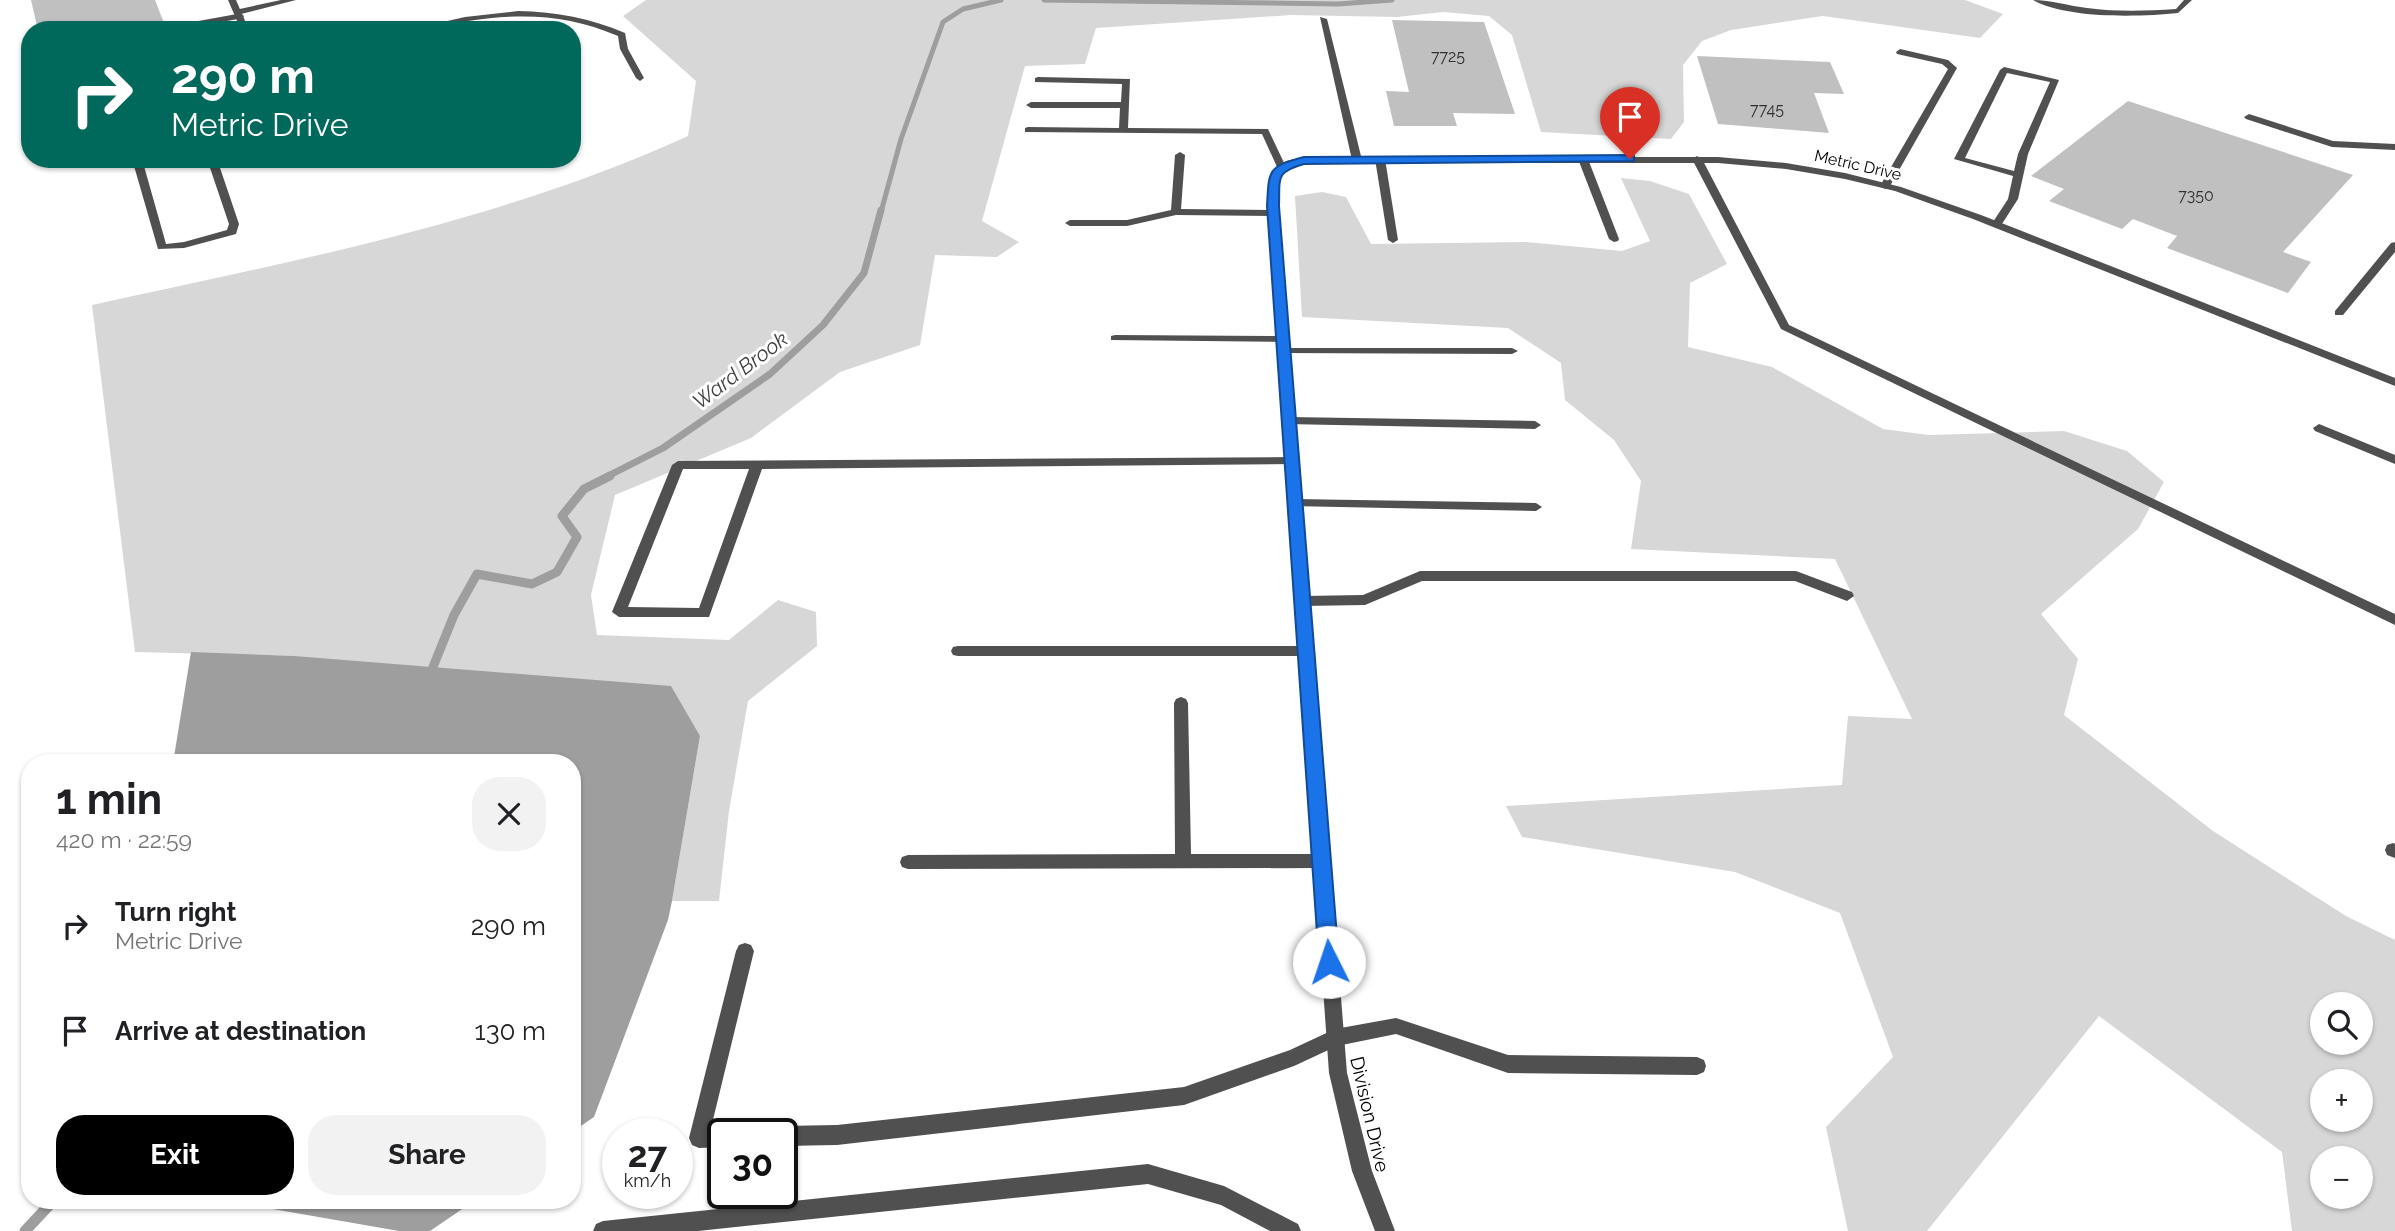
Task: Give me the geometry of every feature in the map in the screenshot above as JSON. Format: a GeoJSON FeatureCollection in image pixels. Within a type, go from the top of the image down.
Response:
{"type":"FeatureCollection","features":[{"type":"Feature","properties":{"kind":"street"},"geometry":{"type":"LineString","coordinates":[[232,0],[242,21]]}},
{"type":"Feature","properties":{"kind":"street"},"geometry":{"type":"LineString","coordinates":[[209,21],[292,0]]}},
{"type":"Feature","properties":{"kind":"street"},"geometry":{"type":"LineString","coordinates":[[2037,0],[2081,12],[2138,13],[2178,11],[2189,0]]}},
{"type":"Feature","properties":{"kind":"street"},"geometry":{"type":"LineString","coordinates":[[448,21],[498,14],[569,15],[602,24],[622,34],[624,49],[640,78]]}},
{"type":"Feature","properties":{"kind":"street"},"geometry":{"type":"LineString","coordinates":[[1323,19],[1357,160]]}},
{"type":"Feature","properties":{"kind":"street"},"geometry":{"type":"LineString","coordinates":[[1885,186],[1953,68],[1945,62],[1900,52]]}},
{"type":"Feature","properties":{"kind":"street"},"geometry":{"type":"LineString","coordinates":[[1996,225],[2013,199],[2019,174],[2023,154],[2054,80],[2004,70],[1959,159],[2019,174]]}},
{"type":"Feature","properties":{"kind":"street"},"geometry":{"type":"LineString","coordinates":[[1038,80],[1127,81],[1123,130]]}},
{"type":"Feature","properties":{"kind":"street"},"geometry":{"type":"LineString","coordinates":[[1031,105],[1125,105]]}},
{"type":"Feature","properties":{"kind":"street"},"geometry":{"type":"LineString","coordinates":[[2249,117],[2332,144],[2395,147]]}},
{"type":"Feature","properties":{"kind":"street"},"geometry":{"type":"LineString","coordinates":[[1028,130],[1265,131],[1281,167]]}},
{"type":"Feature","properties":{"kind":"street"},"geometry":{"type":"LineString","coordinates":[[1176,212],[1180,155]]}},
{"type":"Feature","properties":{"kind":"street"},"geometry":{"type":"LineString","coordinates":[[1380,159],[1394,240]]}},
{"type":"Feature","properties":{"kind":"street"},"geometry":{"type":"LineString","coordinates":[[1583,159],[1614,239]]}},
{"type":"Feature","properties":{"kind":"street"},"geometry":{"type":"LineString","coordinates":[[1698,159],[1785,327],[2395,620]]}},
{"type":"Feature","properties":{"kind":"street","name":"Metric Drive"},"geometry":{"type":"LineString","coordinates":[[1281,167],[1304,160],[1698,159],[1786,166],[1845,176],[1885,186],[1996,225],[2395,382]]}},
{"type":"Feature","properties":{"kind":"street","name":"Division Drive"},"geometry":{"type":"LineString","coordinates":[[1281,167],[1275,174],[1274,213],[1338,1073],[1362,1171],[1385,1231]]}},
{"type":"Feature","properties":{"kind":"street"},"geometry":{"type":"LineString","coordinates":[[139,168],[162,247],[184,245],[232,232],[234,223],[215,168]]}},
{"type":"Feature","properties":{"kind":"street"},"geometry":{"type":"LineString","coordinates":[[1070,223],[1127,223],[1176,212],[1274,213]]}},
{"type":"Feature","properties":{"kind":"street"},"geometry":{"type":"LineString","coordinates":[[2340,313],[2395,245]]}},
{"type":"Feature","properties":{"kind":"street"},"geometry":{"type":"LineString","coordinates":[[1115,338],[1512,351]]}},
{"type":"Feature","properties":{"kind":"street"},"geometry":{"type":"LineString","coordinates":[[1289,421],[1535,425]]}},
{"type":"Feature","properties":{"kind":"street"},"geometry":{"type":"LineString","coordinates":[[2319,428],[2395,460]]}},
{"type":"Feature","properties":{"kind":"street"},"geometry":{"type":"LineString","coordinates":[[757,465],[704,613],[619,612],[678,465],[1292,461]]}},
{"type":"Feature","properties":{"kind":"street"},"geometry":{"type":"LineString","coordinates":[[1295,503],[1536,507]]}},
{"type":"Feature","properties":{"kind":"street"},"geometry":{"type":"LineString","coordinates":[[1303,601],[1365,600],[1420,576],[1796,576],[1847,596]]}},
{"type":"Feature","properties":{"kind":"street"},"geometry":{"type":"LineString","coordinates":[[958,651],[1306,652]]}},
{"type":"Feature","properties":{"kind":"street"},"geometry":{"type":"LineString","coordinates":[[1181,703],[1183,862]]}},
{"type":"Feature","properties":{"kind":"street"},"geometry":{"type":"LineString","coordinates":[[908,862],[1322,861]]}},
{"type":"Feature","properties":{"kind":"street"},"geometry":{"type":"LineString","coordinates":[[707,1138],[699,1138],[745,951]]}},
{"type":"Feature","properties":{"kind":"street"},"geometry":{"type":"LineString","coordinates":[[798,1136],[837,1135],[1184,1096],[1294,1057],[1335,1038],[1396,1026],[1508,1064],[1697,1066]]}},
{"type":"Feature","properties":{"kind":"street"},"geometry":{"type":"LineString","coordinates":[[603,1231],[1148,1174],[1224,1196],[1291,1231]]}},
{"type":"Feature","properties":{"kind":"shaded area"},"geometry":{"type":"Polygon","coordinates":[[[646,0],[1965,0],[2003,14],[1980,38],[1823,16],[1731,30],[1702,41],[1683,65],[1684,122],[1671,139],[1541,132],[1512,35],[1489,16],[1443,12],[1397,17],[1291,15],[1096,28],[1085,64],[1025,66],[982,221],[1019,242],[997,257],[935,255],[920,345],[840,372],[751,438],[615,495],[591,595],[597,635],[729,640],[778,600],[816,612],[817,646],[748,701],[729,811],[719,901],[672,901],[700,736],[294,656],[135,652],[92,305],[319,255],[470,216],[617,166],[688,136],[696,81],[623,16],[646,0]]]}},
{"type":"Feature","properties":{"kind":"shaded area"},"geometry":{"type":"Polygon","coordinates":[[[1621,178],[1650,181],[1689,194],[1727,264],[1690,283],[1688,347],[1772,367],[1883,429],[1929,435],[2064,431],[2127,451],[2164,482],[2138,529],[2041,614],[2078,659],[2064,715],[2213,831],[2346,916],[2395,940],[2395,1231],[2292,1231],[2282,1152],[2099,1016],[1927,1231],[1848,1231],[1826,1127],[1893,1057],[1840,913],[1735,872],[1522,837],[1506,806],[1842,785],[1848,716],[1912,719],[1835,559],[1631,549],[1641,481],[1614,440],[1565,400],[1561,363],[1508,328],[1302,317],[1295,196],[1322,192],[1346,197],[1371,244],[1526,242],[1622,251],[1650,241],[1621,178]]]}},
{"type":"Feature","properties":{"kind":"shaded area"},"geometry":{"type":"Polygon","coordinates":[[[191,652],[294,656],[671,686],[700,736],[672,901],[668,920],[594,1117],[581,1126],[581,754],[174,754],[191,652]]]}},
{"type":"Feature","properties":{"kind":"shaded area"},"geometry":{"type":"Polygon","coordinates":[[[272,1209],[462,1209],[430,1231],[399,1231],[272,1209]]]}},
{"type":"Feature","properties":{"kind":"building"},"geometry":{"type":"Polygon","coordinates":[[[31,0],[155,0],[163,21],[36,21],[31,0]]]}},
{"type":"Feature","properties":{"kind":"building"},"geometry":{"type":"Polygon","coordinates":[[[1392,20],[1484,22],[1515,114],[1453,113],[1457,126],[1394,126],[1386,91],[1409,92],[1392,20]]]}},
{"type":"Feature","properties":{"kind":"building"},"geometry":{"type":"Polygon","coordinates":[[[1697,56],[1830,62],[1844,94],[1814,93],[1829,133],[1718,124],[1697,56]]]}},
{"type":"Feature","properties":{"kind":"building"},"geometry":{"type":"Polygon","coordinates":[[[2128,101],[2353,175],[2283,252],[2311,262],[2288,293],[2167,248],[2177,236],[2133,219],[2122,229],[2049,201],[2064,189],[2031,176],[2128,101]]]}},
{"type":"Feature","properties":{"kind":"waterway","name":"Ward Brook"},"geometry":{"type":"LineString","coordinates":[[881,212],[901,139],[943,22],[963,9],[1001,0]]}},
{"type":"Feature","properties":{"kind":"waterway","name":"Ward Brook"},"geometry":{"type":"LineString","coordinates":[[1044,0],[1338,4],[1392,0]]}},
{"type":"Feature","properties":{"kind":"waterway","name":"Ward Brook"},"geometry":{"type":"LineString","coordinates":[[606,477],[663,448],[770,374],[823,325],[864,273],[881,210]]}},
{"type":"Feature","properties":{"kind":"waterway","name":"Ward Brook"},"geometry":{"type":"LineString","coordinates":[[433,667],[454,615],[477,574],[532,584],[557,572],[577,537],[562,516],[584,489],[610,476]]}},
{"type":"Feature","properties":{"kind":"waterway"},"geometry":{"type":"LineString","coordinates":[[25,1231],[46,1209]]}},
{"type":"Feature","properties":{"kind":"route"},"geometry":{"type":"LineString","coordinates":[[1329,962],[1273,206],[1275,174],[1281,167],[1304,160],[1630,159]]}}]}
